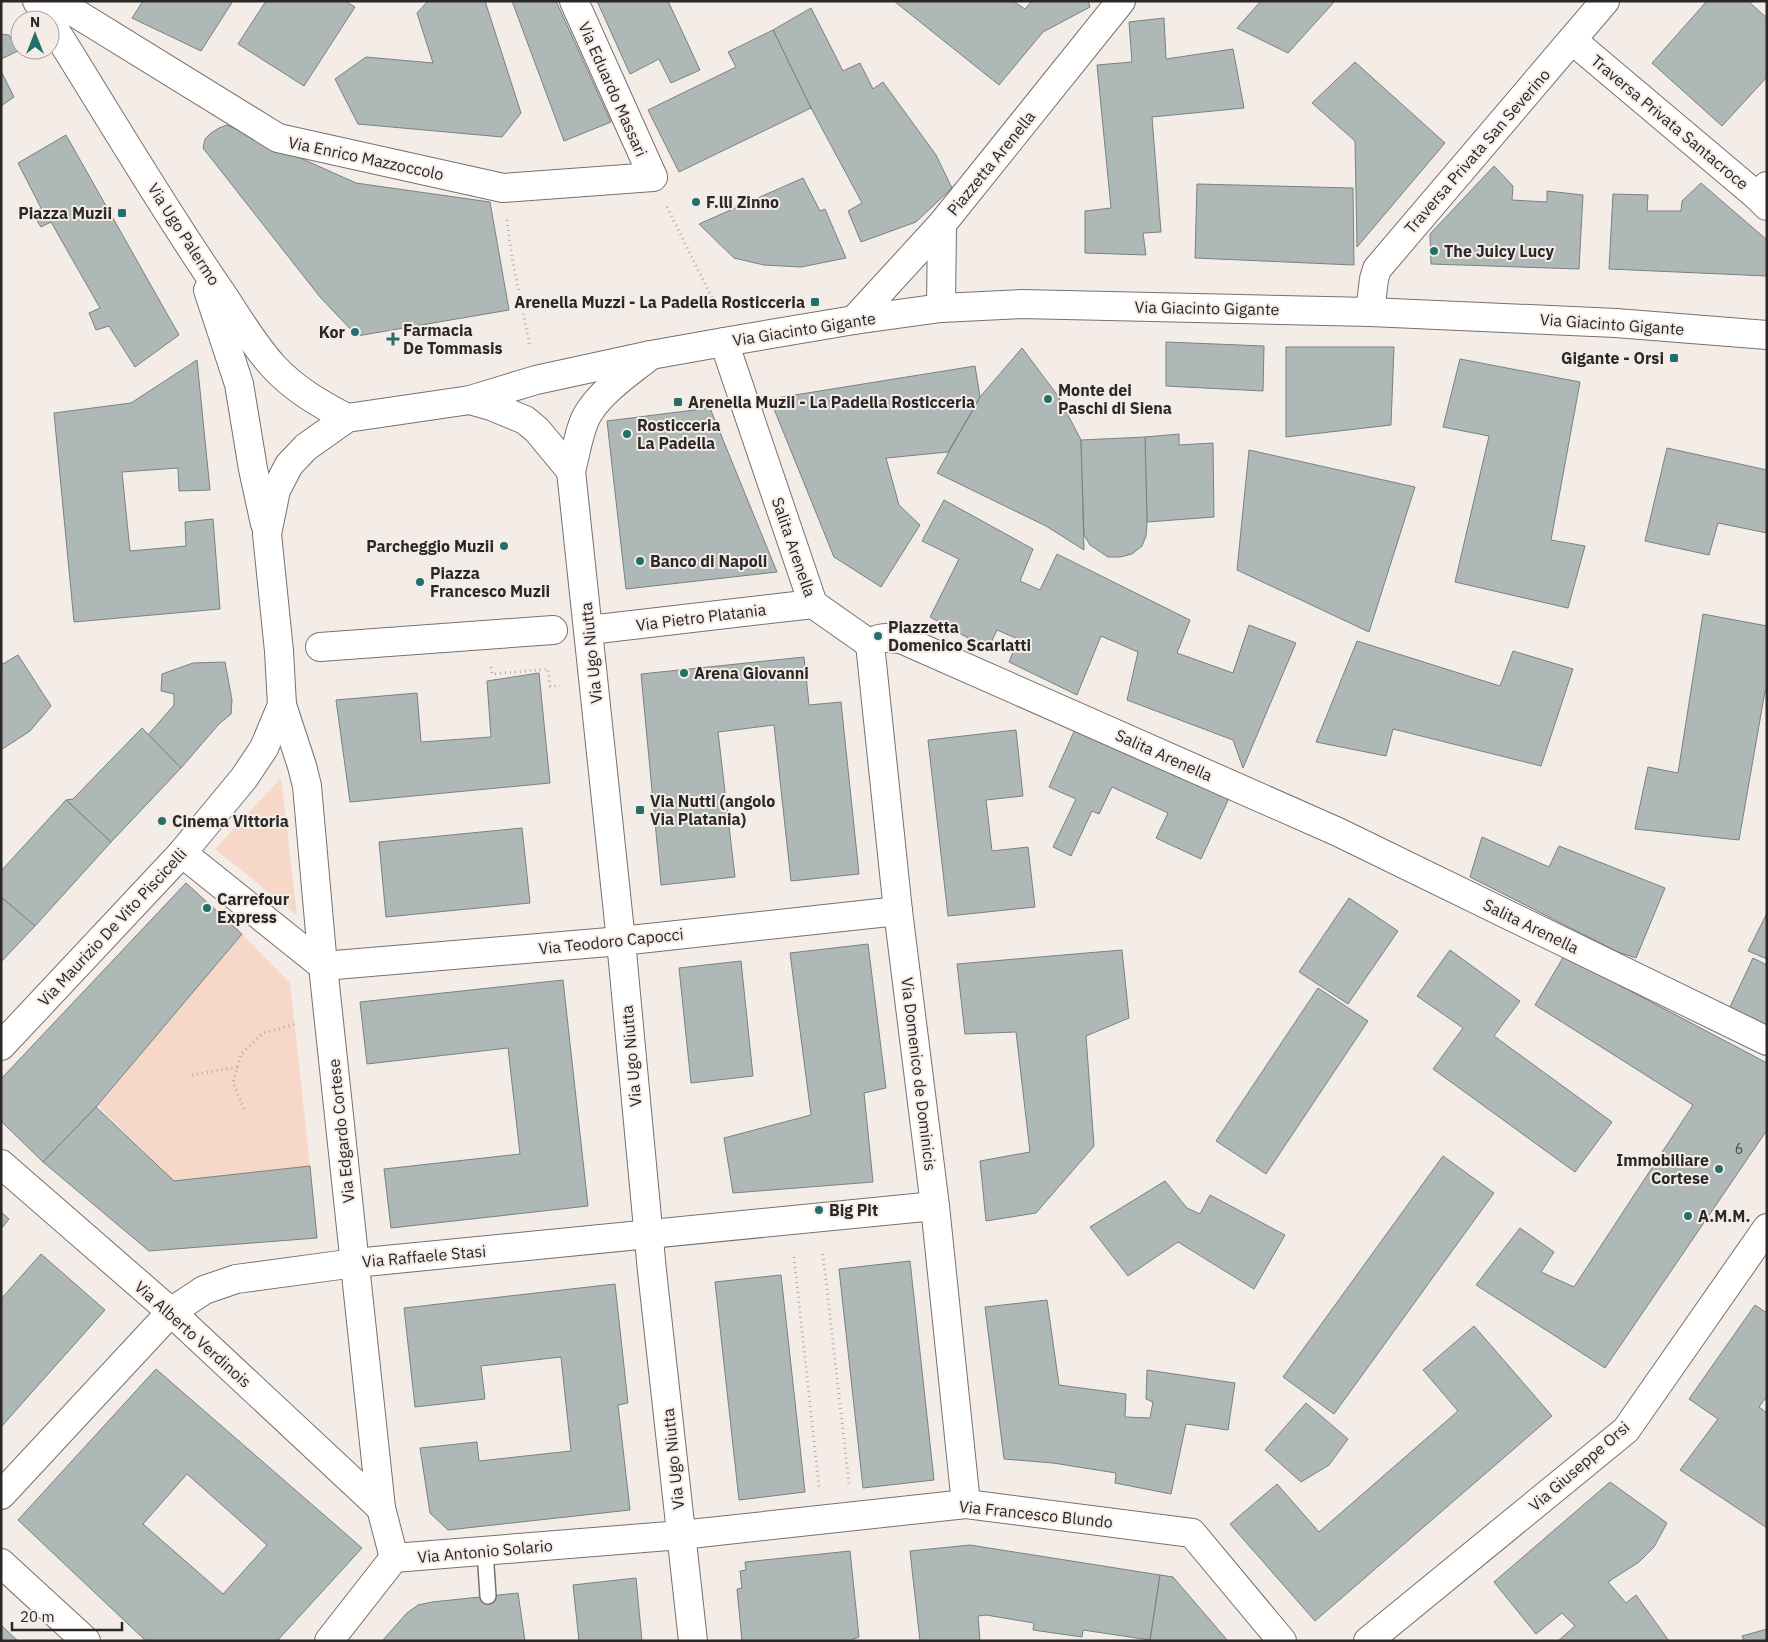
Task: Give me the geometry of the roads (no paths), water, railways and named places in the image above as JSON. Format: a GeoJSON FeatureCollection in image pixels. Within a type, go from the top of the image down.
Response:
{"type":"FeatureCollection","features":[{"type":"Feature","properties":{"kind":"street","name":"Via Enrico Mazzoccolo"},"geometry":{"type":"LineString","coordinates":[[56,1],[278,138],[503,188],[653,177]]}},
{"type":"Feature","properties":{"kind":"street","name":"Via Eduardo Massari"},"geometry":{"type":"LineString","coordinates":[[574,1],[653,177]]}},
{"type":"Feature","properties":{"kind":"street","name":"Piazzetta Arenella"},"geometry":{"type":"LineString","coordinates":[[854,320],[942,224],[1121,1]]}},
{"type":"Feature","properties":{"kind":"street","name":"Traversa Privata San Severino"},"geometry":{"type":"LineString","coordinates":[[1370,312],[1377,269],[1605,1]]}},
{"type":"Feature","properties":{"kind":"street","name":"Via Ugo Palermo"},"geometry":{"type":"LineString","coordinates":[[60,39],[197,258],[273,366],[294,386],[317,403],[347,418]]}},
{"type":"Feature","properties":{"kind":"street","name":"Traversa Privata Santacroce"},"geometry":{"type":"LineString","coordinates":[[1572,40],[1764,196]]}},
{"type":"Feature","properties":{"kind":"street"},"geometry":{"type":"LineString","coordinates":[[941,308],[942,224]]}},
{"type":"Feature","properties":{"kind":"street"},"geometry":{"type":"LineString","coordinates":[[197,258],[238,378],[245,410],[254,469],[268,534],[282,705]]}},
{"type":"Feature","properties":{"kind":"street","name":"Via Giacinto Gigante"},"geometry":{"type":"LineString","coordinates":[[470,400],[536,380],[651,354],[854,320],[941,308],[1020,304],[1370,312],[1616,323],[1767,336]]}},
{"type":"Feature","properties":{"kind":"street","name":"Salita Arenella"},"geometry":{"type":"LineString","coordinates":[[724,342],[813,604],[870,644],[874,640],[885,638],[901,639],[1320,824],[1767,1041]]}},
{"type":"Feature","properties":{"kind":"street"},"geometry":{"type":"LineString","coordinates":[[572,471],[588,413],[608,391],[651,354]]}},
{"type":"Feature","properties":{"kind":"street"},"geometry":{"type":"LineString","coordinates":[[268,534],[276,490],[289,465],[306,447],[347,418],[470,400],[491,406],[525,420],[538,430],[572,471]]}},
{"type":"Feature","properties":{"kind":"street","name":"Via Ugo Niutta"},"geometry":{"type":"LineString","coordinates":[[572,471],[621,941],[648,1235],[693,1641]]}},
{"type":"Feature","properties":{"kind":"street","name":"Via Pietro Platania"},"geometry":{"type":"LineString","coordinates":[[589,630],[813,604]]}},
{"type":"Feature","properties":{"kind":"street"},"geometry":{"type":"LineString","coordinates":[[320,648],[553,630]]}},
{"type":"Feature","properties":{"kind":"street","name":"Via Domenico de Dominicis"},"geometry":{"type":"LineString","coordinates":[[870,644],[898,911],[935,1206],[966,1504]]}},
{"type":"Feature","properties":{"kind":"street","name":"Via Maurizio De Vito Piscicelli"},"geometry":{"type":"LineString","coordinates":[[1,1046],[182,853],[253,765],[264,748],[282,705]]}},
{"type":"Feature","properties":{"kind":"street","name":"Via Edgardo Cortese"},"geometry":{"type":"LineString","coordinates":[[282,705],[307,786],[323,966],[381,1508],[394,1558]]}},
{"type":"Feature","properties":{"kind":"street"},"geometry":{"type":"LineString","coordinates":[[182,853],[323,966]]}},
{"type":"Feature","properties":{"kind":"street","name":"Via Teodoro Capocci"},"geometry":{"type":"LineString","coordinates":[[323,966],[621,941],[898,911]]}},
{"type":"Feature","properties":{"kind":"street","name":"Via Alberto Verdinois"},"geometry":{"type":"LineString","coordinates":[[1,1164],[171,1312],[381,1508]]}},
{"type":"Feature","properties":{"kind":"street","name":"Via Raffaele Stasi"},"geometry":{"type":"LineString","coordinates":[[1,1495],[171,1312],[204,1290],[236,1279],[355,1263],[935,1206]]}},
{"type":"Feature","properties":{"kind":"street","name":"Via Giuseppe Orsi"},"geometry":{"type":"LineString","coordinates":[[1368,1641],[1626,1430],[1767,1228]]}},
{"type":"Feature","properties":{"kind":"street","name":"Via Francesco Blundo"},"geometry":{"type":"LineString","coordinates":[[681,1536],[966,1504],[1192,1533],[1282,1641]]}},
{"type":"Feature","properties":{"kind":"street","name":"Via Antonio Solario"},"geometry":{"type":"LineString","coordinates":[[329,1641],[394,1558],[681,1536]]}},
{"type":"Feature","properties":{"kind":"street"},"geometry":{"type":"LineString","coordinates":[[1,1563],[86,1641]]}},
{"type":"Feature","properties":{"kind":"lane"},"geometry":{"type":"LineString","coordinates":[[485,1551],[488,1596]]}},
{"type":"Feature","properties":{"kind":"place","name":"F.lli Zinno"},"geometry":{"type":"Point","coordinates":[696,202]}},
{"type":"Feature","properties":{"kind":"place","name":"Piazza Muzii"},"geometry":{"type":"Point","coordinates":[122,213]}},
{"type":"Feature","properties":{"kind":"place","name":"The Juicy Lucy"},"geometry":{"type":"Point","coordinates":[1434,251]}},
{"type":"Feature","properties":{"kind":"place","name":"Arenella Muzzi - La Padella Rosticceria"},"geometry":{"type":"Point","coordinates":[815,302]}},
{"type":"Feature","properties":{"kind":"place","name":"Kor"},"geometry":{"type":"Point","coordinates":[355,332]}},
{"type":"Feature","properties":{"kind":"place","name":"Farmacia De Tommasis"},"geometry":{"type":"Point","coordinates":[393,339]}},
{"type":"Feature","properties":{"kind":"place","name":"Gigante - Orsi"},"geometry":{"type":"Point","coordinates":[1674,358]}},
{"type":"Feature","properties":{"kind":"place","name":"Monte dei Paschi di Siena"},"geometry":{"type":"Point","coordinates":[1048,399]}},
{"type":"Feature","properties":{"kind":"place","name":"Arenella Muzii - La Padella Rosticceria"},"geometry":{"type":"Point","coordinates":[678,402]}},
{"type":"Feature","properties":{"kind":"place","name":"Rosticceria La Padella"},"geometry":{"type":"Point","coordinates":[627,434]}},
{"type":"Feature","properties":{"kind":"place","name":"Parcheggio Muzii"},"geometry":{"type":"Point","coordinates":[504,546]}},
{"type":"Feature","properties":{"kind":"place","name":"Banco di Napoli"},"geometry":{"type":"Point","coordinates":[640,561]}},
{"type":"Feature","properties":{"kind":"place","name":"Piazza Francesco Muzii"},"geometry":{"type":"Point","coordinates":[420,582]}},
{"type":"Feature","properties":{"kind":"place","name":"Piazzetta Domenico Scarlatti"},"geometry":{"type":"Point","coordinates":[878,636]}},
{"type":"Feature","properties":{"kind":"place","name":"Arena Giovanni"},"geometry":{"type":"Point","coordinates":[684,673]}},
{"type":"Feature","properties":{"kind":"place","name":"Via Nutti (angolo Via Platania)"},"geometry":{"type":"Point","coordinates":[640,810]}},
{"type":"Feature","properties":{"kind":"place","name":"Cinema Vittoria"},"geometry":{"type":"Point","coordinates":[162,821]}},
{"type":"Feature","properties":{"kind":"place","name":"Carrefour Express"},"geometry":{"type":"Point","coordinates":[207,908]}},
{"type":"Feature","properties":{"kind":"place","name":"Immobiliare Cortese"},"geometry":{"type":"Point","coordinates":[1719,1169]}},
{"type":"Feature","properties":{"kind":"place","name":"Big Pit"},"geometry":{"type":"Point","coordinates":[819,1210]}},
{"type":"Feature","properties":{"kind":"place","name":"A.M.M."},"geometry":{"type":"Point","coordinates":[1688,1216]}}]}
